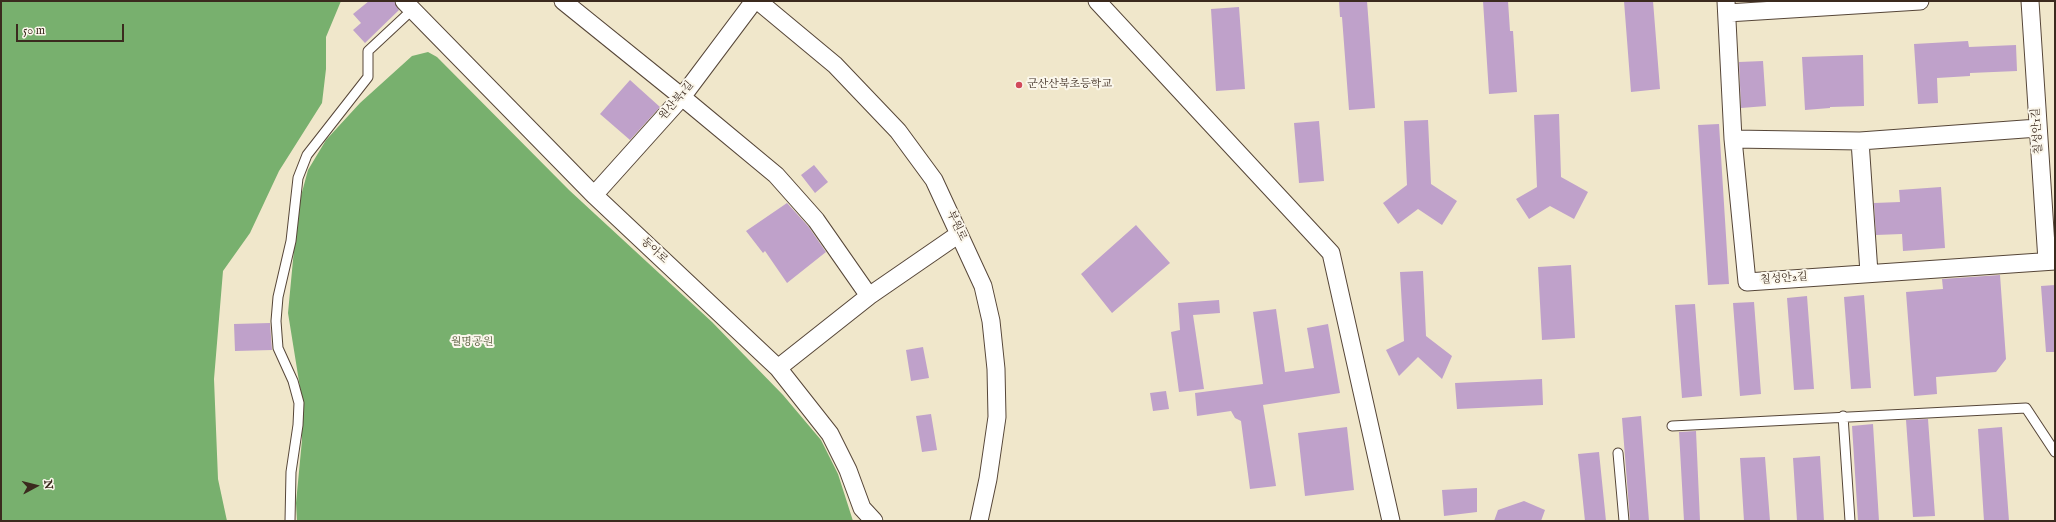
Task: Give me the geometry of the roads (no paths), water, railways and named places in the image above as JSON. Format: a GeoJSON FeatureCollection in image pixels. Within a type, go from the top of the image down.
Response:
{"type":"FeatureCollection","features":[{"type":"Feature","properties":{"kind":"street"},"geometry":{"type":"LineString","coordinates":[[563,1],[776,175],[816,220],[869,296]]}},
{"type":"Feature","properties":{"kind":"street","name":"원산북1길"},"geometry":{"type":"LineString","coordinates":[[594,196],[682,97],[754,1]]}},
{"type":"Feature","properties":{"kind":"street","name":"부원로"},"geometry":{"type":"LineString","coordinates":[[758,1],[835,65],[898,131],[934,180],[983,286],[991,320],[996,369],[997,418],[980,521]]}},
{"type":"Feature","properties":{"kind":"street"},"geometry":{"type":"LineString","coordinates":[[1097,1],[1331,253],[1391,521]]}},
{"type":"Feature","properties":{"kind":"street"},"geometry":{"type":"LineString","coordinates":[[1727,7],[1920,1]]}},
{"type":"Feature","properties":{"kind":"street","name":"칠성안1길"},"geometry":{"type":"LineString","coordinates":[[2030,1],[2038,128],[2051,261]]}},
{"type":"Feature","properties":{"kind":"street","name":"동아로"},"geometry":{"type":"LineString","coordinates":[[408,5],[594,196],[778,368],[830,434],[848,470],[862,508],[874,521]]}},
{"type":"Feature","properties":{"kind":"street","name":"칠성안2길"},"geometry":{"type":"LineString","coordinates":[[1727,7],[1733,139],[1747,282],[2051,261]]}},
{"type":"Feature","properties":{"kind":"street"},"geometry":{"type":"LineString","coordinates":[[1733,139],[1860,141],[2038,128]]}},
{"type":"Feature","properties":{"kind":"street"},"geometry":{"type":"LineString","coordinates":[[1860,141],[1869,273]]}},
{"type":"Feature","properties":{"kind":"street"},"geometry":{"type":"LineString","coordinates":[[778,368],[869,296],[959,234]]}},
{"type":"Feature","properties":{"kind":"lane"},"geometry":{"type":"LineString","coordinates":[[290,521],[291,472],[298,425],[299,403],[293,381],[278,348],[276,322],[278,297],[291,241],[298,178],[307,155],[368,77],[368,51],[408,5]]}},
{"type":"Feature","properties":{"kind":"lane"},"geometry":{"type":"LineString","coordinates":[[1672,426],[1843,416],[2026,408],[2055,452]]}},
{"type":"Feature","properties":{"kind":"lane"},"geometry":{"type":"LineString","coordinates":[[1843,416],[1850,521]]}},
{"type":"Feature","properties":{"kind":"lane"},"geometry":{"type":"LineString","coordinates":[[1618,453],[1624,521]]}},
{"type":"Feature","properties":{"kind":"place","name":"군산산북초등학교"},"geometry":{"type":"Point","coordinates":[1019,85]}},
{"type":"Feature","properties":{"kind":"park label","name":"월명공원"},"geometry":{"type":"Point","coordinates":[472,343]}}]}
